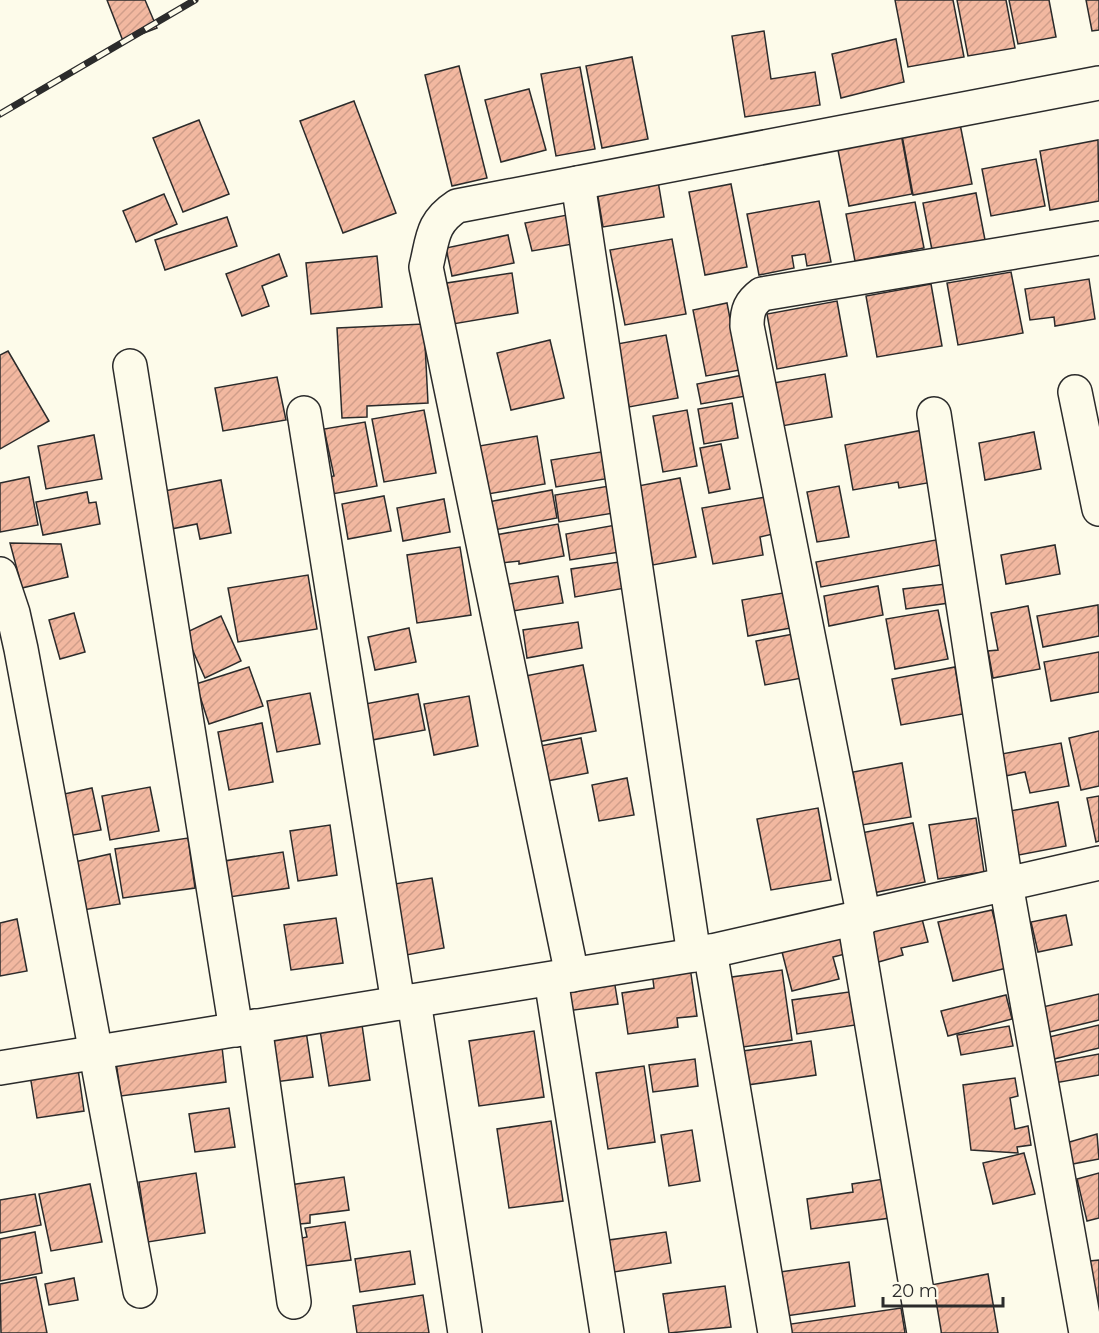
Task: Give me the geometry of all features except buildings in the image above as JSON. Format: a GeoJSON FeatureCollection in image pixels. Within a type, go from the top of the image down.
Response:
{"type":"FeatureCollection","features":[{"type":"Feature","properties":{"kind":"street"},"geometry":{"type":"LineString","coordinates":[[607,1333],[561,977],[426,267],[435,230],[441,216],[457,206],[1099,83]]}},
{"type":"Feature","properties":{"kind":"street"},"geometry":{"type":"LineString","coordinates":[[578,183],[702,953],[775,1333]]}},
{"type":"Feature","properties":{"kind":"street"},"geometry":{"type":"LineString","coordinates":[[924,1333],[859,918],[747,326],[747,313],[752,302],[762,294],[1099,238]]}},
{"type":"Feature","properties":{"kind":"street"},"geometry":{"type":"LineString","coordinates":[[130,366],[294,1302]]}},
{"type":"Feature","properties":{"kind":"street"},"geometry":{"type":"LineString","coordinates":[[1075,392],[1099,509]]}},
{"type":"Feature","properties":{"kind":"street"},"geometry":{"type":"LineString","coordinates":[[304,413],[465,1333]]}},
{"type":"Feature","properties":{"kind":"street"},"geometry":{"type":"LineString","coordinates":[[934,414],[1006,884],[1086,1333]]}},
{"type":"Feature","properties":{"kind":"street"},"geometry":{"type":"LineString","coordinates":[[0,574],[21,649],[140,1292]]}},
{"type":"Feature","properties":{"kind":"street"},"geometry":{"type":"LineString","coordinates":[[0,1068],[702,953],[1099,863]]}},
{"type":"Feature","properties":{"kind":"railway"},"geometry":{"type":"LineString","coordinates":[[0,114],[195,0]]}}]}
